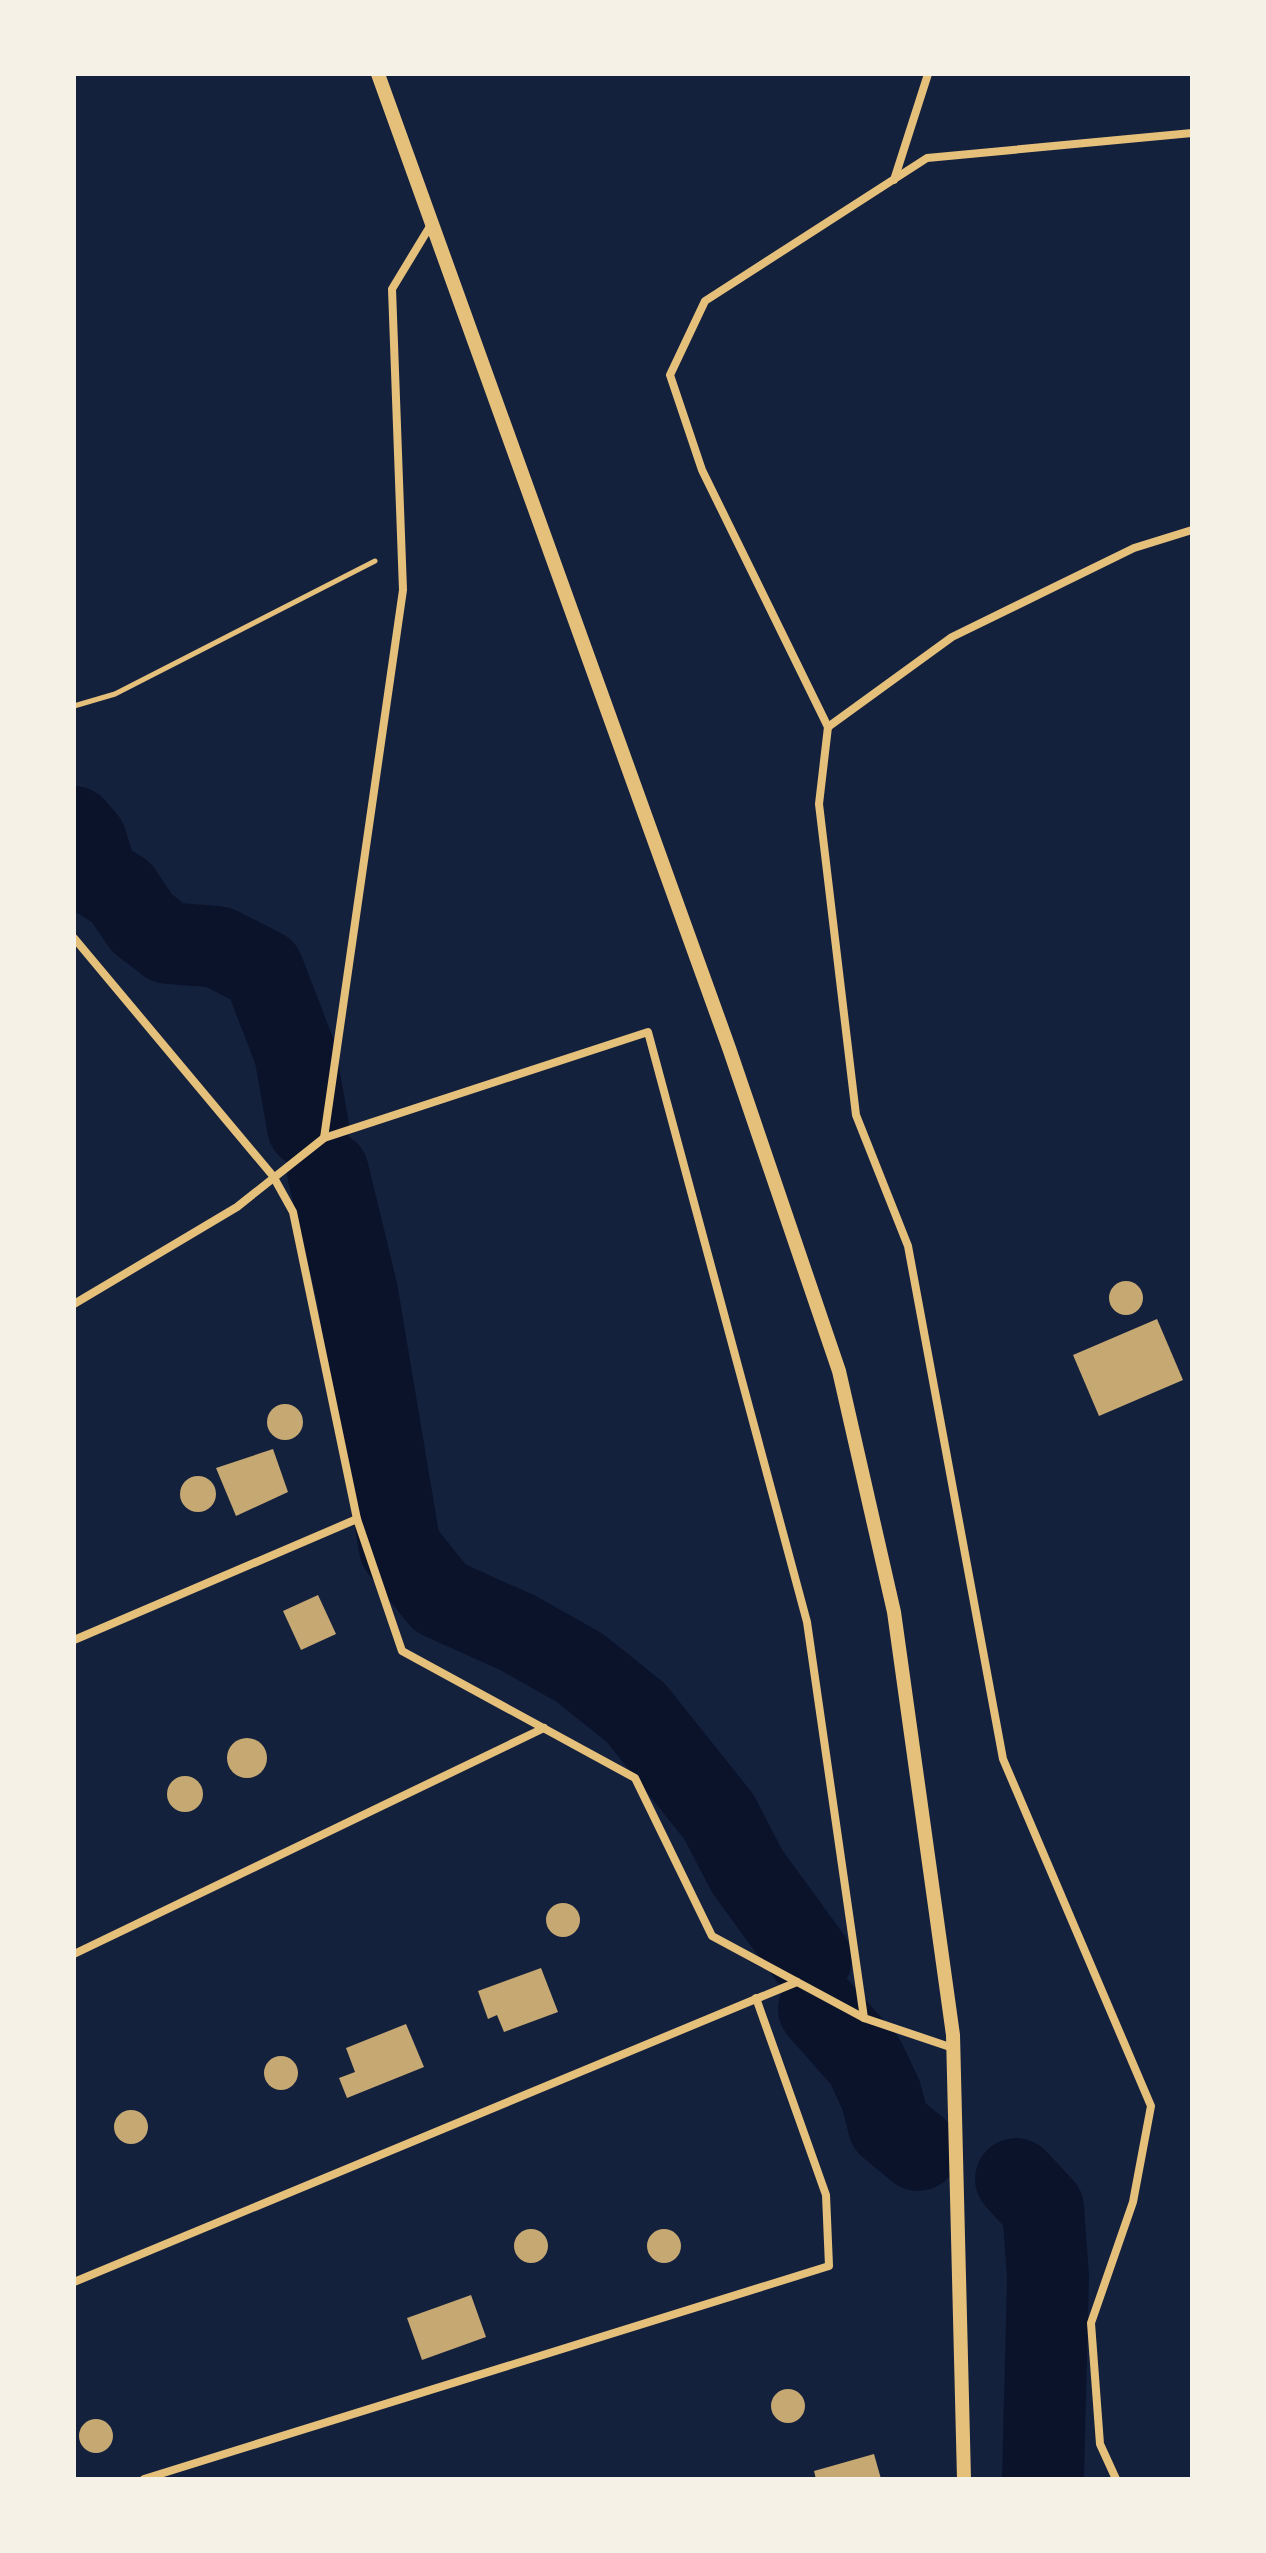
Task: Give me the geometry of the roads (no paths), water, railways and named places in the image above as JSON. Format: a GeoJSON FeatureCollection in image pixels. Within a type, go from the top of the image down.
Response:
{"type":"FeatureCollection","features":[{"type":"Feature","properties":{"kind":"street"},"geometry":{"type":"LineString","coordinates":[[378,74],[729,1048],[839,1371],[894,1612],[954,2049],[964,2479]]}},
{"type":"Feature","properties":{"kind":"street"},"geometry":{"type":"LineString","coordinates":[[894,180],[928,74]]}},
{"type":"Feature","properties":{"kind":"street"},"geometry":{"type":"LineString","coordinates":[[1116,2479],[1100,2444],[1091,2323],[1133,2202],[1151,2106],[1003,1759],[908,1246],[856,1115],[819,804],[828,727],[702,470],[670,375],[705,301],[927,158],[1192,133]]}},
{"type":"Feature","properties":{"kind":"street"},"geometry":{"type":"LineString","coordinates":[[324,1138],[403,590],[392,289],[432,223]]}},
{"type":"Feature","properties":{"kind":"street"},"geometry":{"type":"LineString","coordinates":[[828,727],[952,637],[1134,548],[1192,530]]}},
{"type":"Feature","properties":{"kind":"street"},"geometry":{"type":"LineString","coordinates":[[74,938],[273,1176],[293,1212],[357,1519],[402,1651],[635,1778],[712,1936],[864,2018],[954,2049]]}},
{"type":"Feature","properties":{"kind":"street"},"geometry":{"type":"LineString","coordinates":[[74,955],[85,951]]}},
{"type":"Feature","properties":{"kind":"street"},"geometry":{"type":"LineString","coordinates":[[74,1304],[237,1207],[324,1138],[648,1032],[807,1622],[864,2018]]}},
{"type":"Feature","properties":{"kind":"street"},"geometry":{"type":"LineString","coordinates":[[74,1640],[357,1519]]}},
{"type":"Feature","properties":{"kind":"street"},"geometry":{"type":"LineString","coordinates":[[74,1954],[544,1728]]}},
{"type":"Feature","properties":{"kind":"street"},"geometry":{"type":"LineString","coordinates":[[74,2282],[797,1982]]}},
{"type":"Feature","properties":{"kind":"street"},"geometry":{"type":"LineString","coordinates":[[144,2479],[829,2266],[826,2195],[756,1998]]}},
{"type":"Feature","properties":{"kind":"waterway"},"geometry":{"type":"LineString","coordinates":[[74,827],[86,841],[97,877],[121,892],[142,923],[168,943],[218,947],[263,970],[295,1053],[308,1127]]}},
{"type":"Feature","properties":{"kind":"waterway"},"geometry":{"type":"LineString","coordinates":[[328,1172],[357,1292],[400,1548],[440,1598],[518,1633],[580,1668],[636,1713],[719,1817],[747,1871],[811,1959]]}},
{"type":"Feature","properties":{"kind":"waterway"},"geometry":{"type":"LineString","coordinates":[[819,2009],[865,2061],[881,2095],[889,2126],[918,2150]]}},
{"type":"Feature","properties":{"kind":"waterway"},"geometry":{"type":"LineString","coordinates":[[1016,2179],[1043,2208],[1048,2277],[1043,2479]]}}]}
